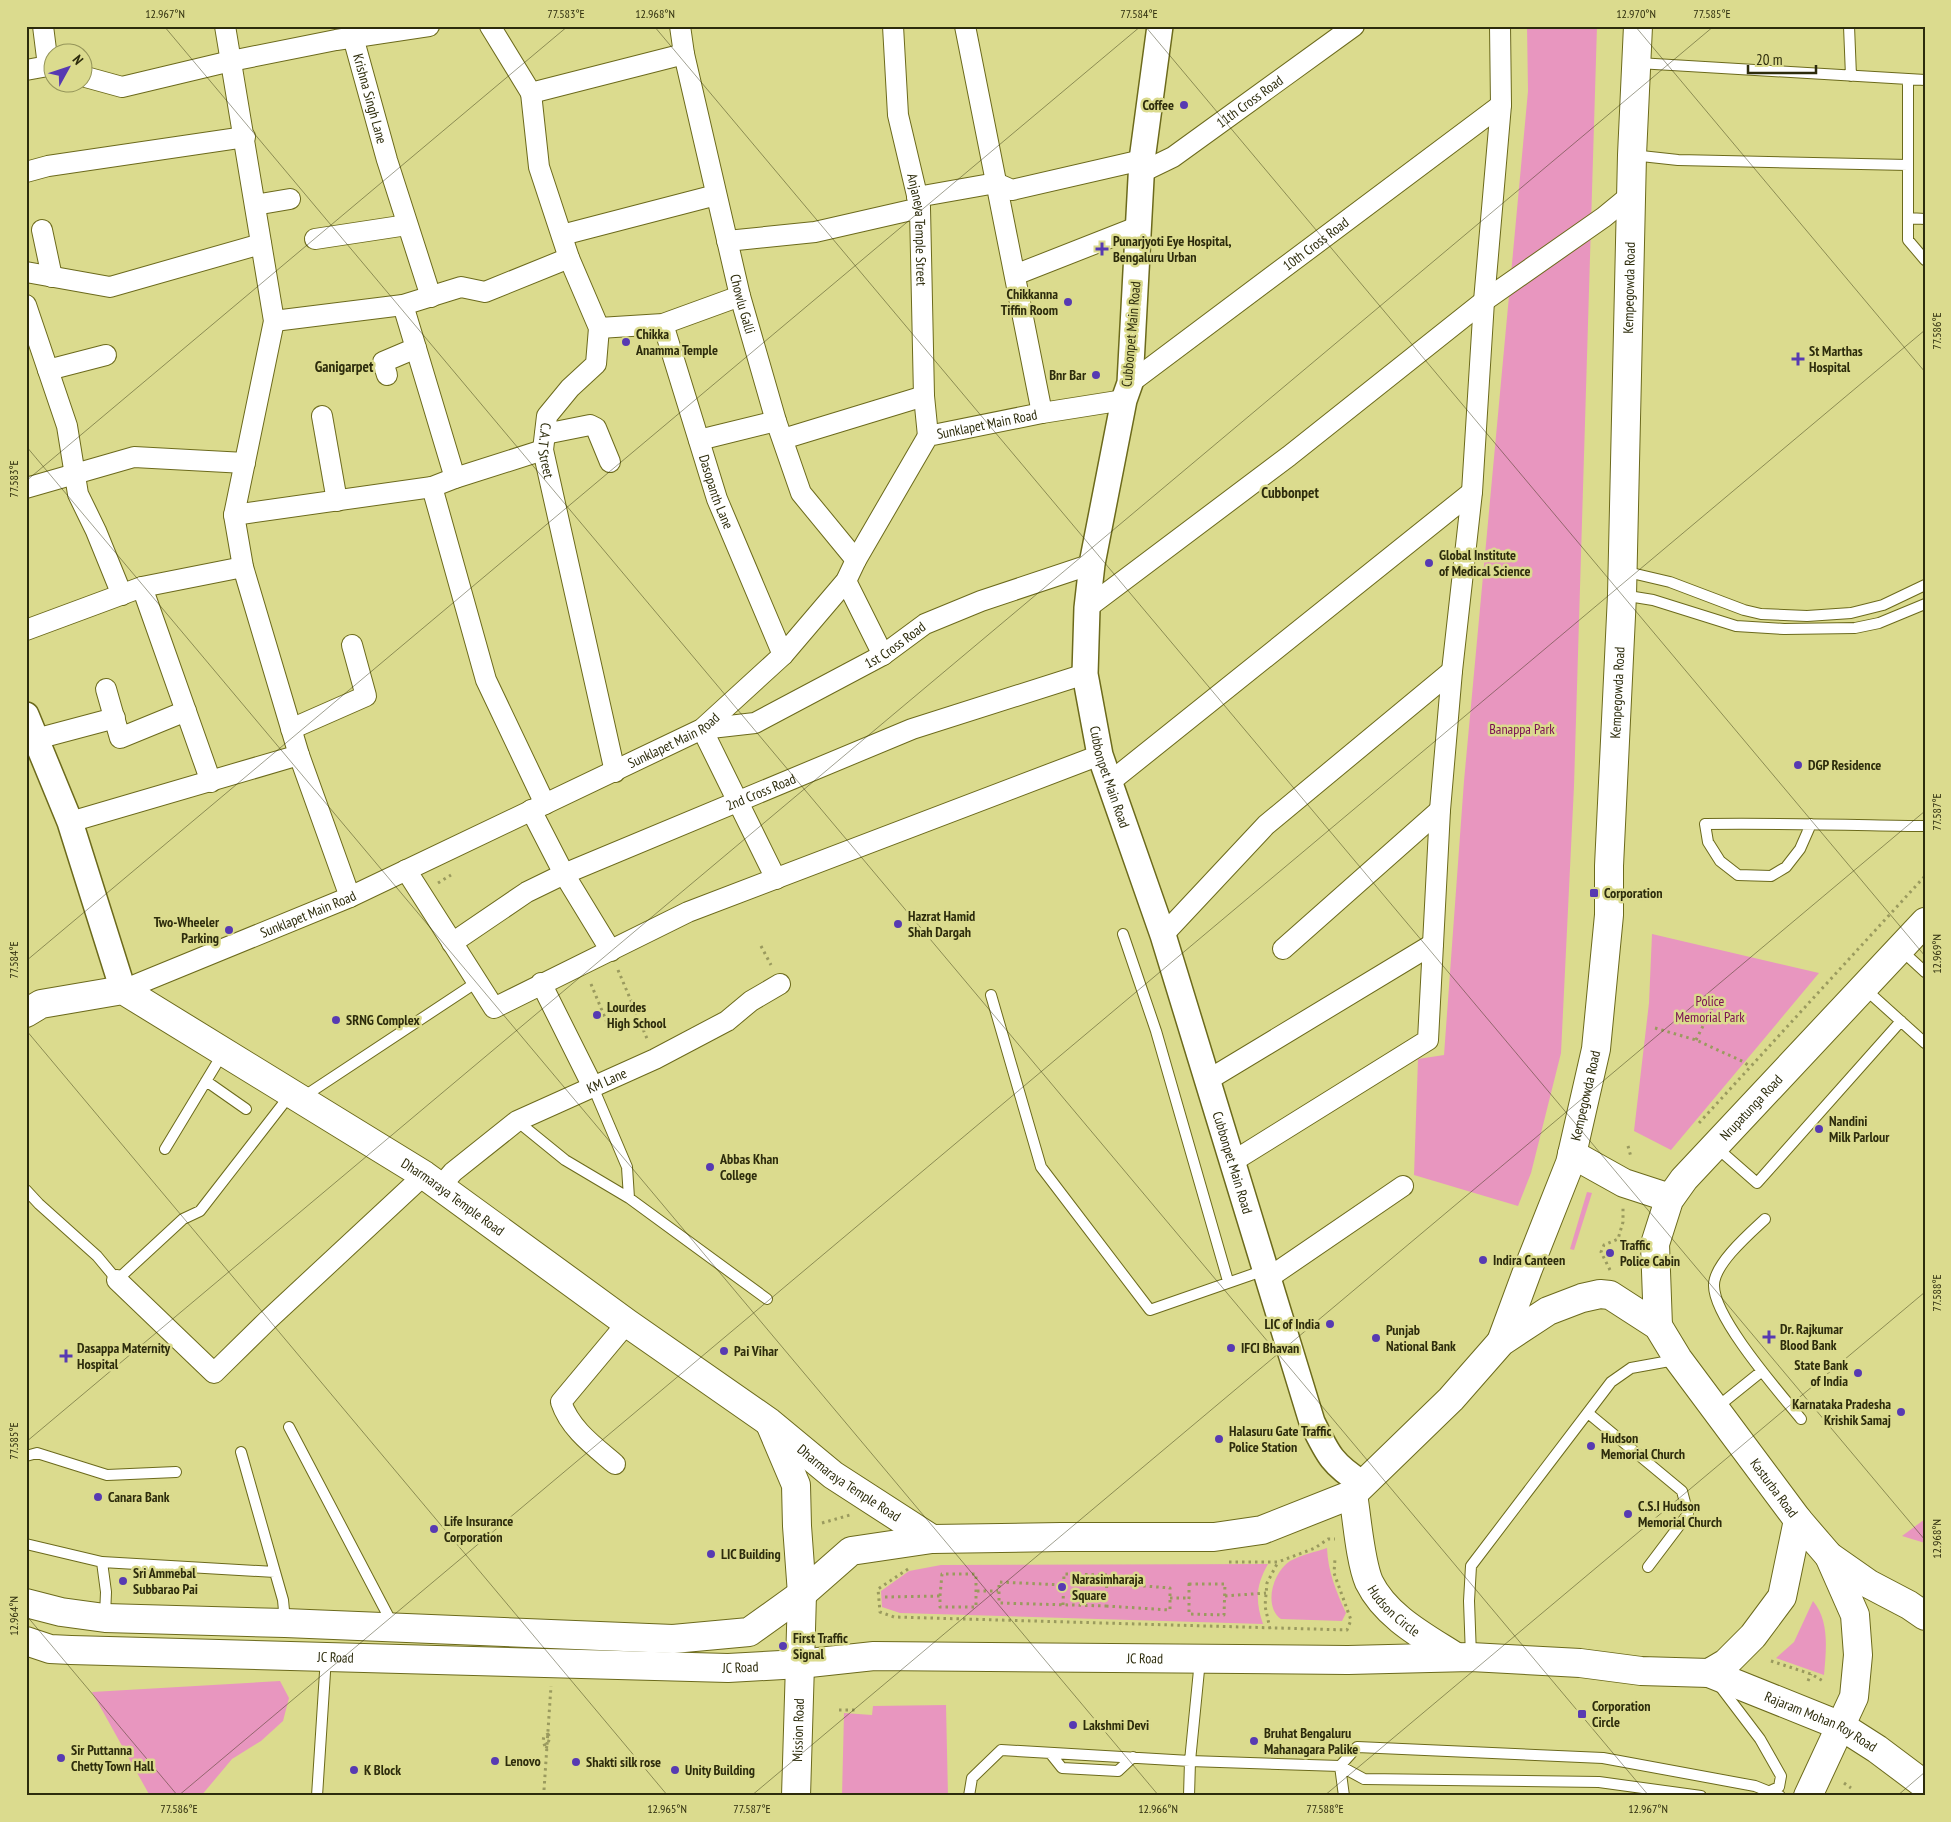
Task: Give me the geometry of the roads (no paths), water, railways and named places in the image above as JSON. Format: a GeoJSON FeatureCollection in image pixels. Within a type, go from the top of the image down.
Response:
{"type":"FeatureCollection","features":[{"type":"Feature","properties":{"kind":"main road","name":"Kempegowda Road"},"geometry":{"type":"LineString","coordinates":[[1502,1342],[1528,1268],[1570,1164],[1596,1048],[1609,914],[1609,866],[1622,583],[1632,155],[1638,26]]}},
{"type":"Feature","properties":{"kind":"main road","name":"Nrupatunga Road"},"geometry":{"type":"LineString","coordinates":[[1658,1326],[1655,1244],[1670,1198],[1684,1179],[1925,922]]}},
{"type":"Feature","properties":{"kind":"main road"},"geometry":{"type":"LineString","coordinates":[[26,1013],[41,1004],[123,990]]}},
{"type":"Feature","properties":{"kind":"main road","name":"Dharmaraya Temple Road"},"geometry":{"type":"LineString","coordinates":[[123,990],[432,1181],[627,1323],[769,1422],[833,1475],[932,1539]]}},
{"type":"Feature","properties":{"kind":"main road"},"geometry":{"type":"LineString","coordinates":[[1572,1154],[1624,1183],[1670,1198]]}},
{"type":"Feature","properties":{"kind":"main road"},"geometry":{"type":"LineString","coordinates":[[26,1603],[61,1612],[105,1618],[286,1623],[673,1640],[749,1632],[802,1594],[851,1551],[932,1539],[1214,1537],[1262,1530],[1358,1489],[1450,1399],[1502,1342],[1548,1311],[1582,1298],[1600,1294],[1610,1295],[1658,1326]]}},
{"type":"Feature","properties":{"kind":"main road","name":"Kasturba Road"},"geometry":{"type":"LineString","coordinates":[[1658,1326],[1678,1359],[1715,1409],[1798,1520],[1829,1556],[1869,1584],[1920,1606]]}},
{"type":"Feature","properties":{"kind":"main road","name":"Dharmaraya Temple Road"},"geometry":{"type":"LineString","coordinates":[[769,1422],[796,1486],[802,1594],[800,1664]]}},
{"type":"Feature","properties":{"kind":"main road","name":"Hudson Circle"},"geometry":{"type":"LineString","coordinates":[[1358,1489],[1362,1554],[1369,1581],[1382,1602],[1410,1628],[1464,1657],[1580,1663],[1641,1671],[1710,1673]]}},
{"type":"Feature","properties":{"kind":"main road"},"geometry":{"type":"LineString","coordinates":[[1710,1673],[1726,1663],[1754,1636],[1782,1597],[1798,1520]]}},
{"type":"Feature","properties":{"kind":"main road"},"geometry":{"type":"LineString","coordinates":[[1808,1796],[1854,1698],[1858,1655],[1855,1615],[1829,1556]]}},
{"type":"Feature","properties":{"kind":"main road","name":"JC Road"},"geometry":{"type":"LineString","coordinates":[[26,1641],[50,1648],[71,1650],[728,1668],[800,1664],[874,1656],[1348,1660],[1464,1657]]}},
{"type":"Feature","properties":{"kind":"main road","name":"Mission Road"},"geometry":{"type":"LineString","coordinates":[[796,1796],[800,1664]]}},
{"type":"Feature","properties":{"kind":"main road","name":"Rajaram Mohan Roy Road"},"geometry":{"type":"LineString","coordinates":[[1710,1673],[1841,1726],[1877,1749],[1925,1785]]}},
{"type":"Feature","properties":{"kind":"street"},"geometry":{"type":"LineString","coordinates":[[43,26],[46,42]]}},
{"type":"Feature","properties":{"kind":"street"},"geometry":{"type":"LineString","coordinates":[[225,26],[274,321],[234,516],[243,567],[298,756],[350,897]]}},
{"type":"Feature","properties":{"kind":"street"},"geometry":{"type":"LineString","coordinates":[[92,79],[122,87],[340,34],[429,26]]}},
{"type":"Feature","properties":{"kind":"street"},"geometry":{"type":"LineString","coordinates":[[490,26],[530,93],[684,54]]}},
{"type":"Feature","properties":{"kind":"street","name":"Chowlu Galli"},"geometry":{"type":"LineString","coordinates":[[680,26],[684,54],[740,296],[776,421],[801,493],[856,560]]}},
{"type":"Feature","properties":{"kind":"street","name":"Anjaneya Temple Street"},"geometry":{"type":"LineString","coordinates":[[893,26],[898,115],[919,203],[924,396],[928,436]]}},
{"type":"Feature","properties":{"kind":"street"},"geometry":{"type":"LineString","coordinates":[[966,26],[1042,413]]}},
{"type":"Feature","properties":{"kind":"street","name":"Cubbonpet Main Road"},"geometry":{"type":"LineString","coordinates":[[1160,26],[1142,166],[1127,391],[1092,564],[1086,608],[1085,674],[1100,756],[1163,935],[1312,1422],[1333,1461],[1358,1489]]}},
{"type":"Feature","properties":{"kind":"street","name":"11th Cross Road"},"geometry":{"type":"LineString","coordinates":[[996,183],[1012,190],[1142,166],[1173,157],[1354,26]]}},
{"type":"Feature","properties":{"kind":"street"},"geometry":{"type":"LineString","coordinates":[[1232,1162],[1428,1040],[1440,810],[1452,671],[1472,492],[1484,301],[1501,105],[1500,26]]}},
{"type":"Feature","properties":{"kind":"street","name":"Krishna Singh Lane"},"geometry":{"type":"LineString","coordinates":[[340,34],[387,160],[431,297]]}},
{"type":"Feature","properties":{"kind":"street"},"geometry":{"type":"LineString","coordinates":[[26,70],[42,67]]}},
{"type":"Feature","properties":{"kind":"street","name":"C.A.T Street"},"geometry":{"type":"LineString","coordinates":[[530,93],[540,167],[569,258],[599,328],[596,364],[570,388],[547,416],[544,442],[614,772]]}},
{"type":"Feature","properties":{"kind":"street","name":"10th Cross Road"},"geometry":{"type":"LineString","coordinates":[[1127,391],[1501,105]]}},
{"type":"Feature","properties":{"kind":"street"},"geometry":{"type":"LineString","coordinates":[[26,172],[48,166],[244,137]]}},
{"type":"Feature","properties":{"kind":"street"},"geometry":{"type":"LineString","coordinates":[[727,241],[815,232],[996,183]]}},
{"type":"Feature","properties":{"kind":"street"},"geometry":{"type":"LineString","coordinates":[[1086,608],[1289,456],[1484,301],[1604,217],[1632,194]]}},
{"type":"Feature","properties":{"kind":"street"},"geometry":{"type":"LineString","coordinates":[[562,235],[716,195]]}},
{"type":"Feature","properties":{"kind":"street"},"geometry":{"type":"LineString","coordinates":[[255,205],[290,199]]}},
{"type":"Feature","properties":{"kind":"street"},"geometry":{"type":"LineString","coordinates":[[316,239],[407,224]]}},
{"type":"Feature","properties":{"kind":"street"},"geometry":{"type":"LineString","coordinates":[[1014,275],[1137,227]]}},
{"type":"Feature","properties":{"kind":"street"},"geometry":{"type":"LineString","coordinates":[[42,230],[52,277]]}},
{"type":"Feature","properties":{"kind":"street"},"geometry":{"type":"LineString","coordinates":[[26,272],[110,287],[261,244]]}},
{"type":"Feature","properties":{"kind":"street"},"geometry":{"type":"LineString","coordinates":[[274,321],[403,305],[461,287],[485,292],[569,258]]}},
{"type":"Feature","properties":{"kind":"street"},"geometry":{"type":"LineString","coordinates":[[599,328],[663,324],[740,296]]}},
{"type":"Feature","properties":{"kind":"street"},"geometry":{"type":"LineString","coordinates":[[26,305],[67,426],[78,494],[96,530],[122,595]]}},
{"type":"Feature","properties":{"kind":"street"},"geometry":{"type":"LineString","coordinates":[[403,305],[455,478]]}},
{"type":"Feature","properties":{"kind":"street","name":"Dasopanth Lane"},"geometry":{"type":"LineString","coordinates":[[663,324],[717,499],[783,655]]}},
{"type":"Feature","properties":{"kind":"street"},"geometry":{"type":"LineString","coordinates":[[386,375],[383,362],[416,348]]}},
{"type":"Feature","properties":{"kind":"street"},"geometry":{"type":"LineString","coordinates":[[48,370],[106,355]]}},
{"type":"Feature","properties":{"kind":"street","name":"Sunklapet Main Road"},"geometry":{"type":"LineString","coordinates":[[123,990],[350,897],[702,729],[783,655],[846,581],[856,560],[928,436],[1042,413],[1127,391]]}},
{"type":"Feature","properties":{"kind":"street"},"geometry":{"type":"LineString","coordinates":[[783,439],[924,396]]}},
{"type":"Feature","properties":{"kind":"street"},"geometry":{"type":"LineString","coordinates":[[322,416],[337,500]]}},
{"type":"Feature","properties":{"kind":"street"},"geometry":{"type":"LineString","coordinates":[[699,440],[776,421]]}},
{"type":"Feature","properties":{"kind":"street"},"geometry":{"type":"LineString","coordinates":[[234,516],[432,487],[590,425],[596,428],[610,462]]}},
{"type":"Feature","properties":{"kind":"street"},"geometry":{"type":"LineString","coordinates":[[26,488],[134,457],[245,462]]}},
{"type":"Feature","properties":{"kind":"street"},"geometry":{"type":"LineString","coordinates":[[432,487],[486,680],[564,874],[610,952]]}},
{"type":"Feature","properties":{"kind":"street"},"geometry":{"type":"LineString","coordinates":[[1110,782],[1472,492]]}},
{"type":"Feature","properties":{"kind":"street","name":"1st Cross Road"},"geometry":{"type":"LineString","coordinates":[[702,729],[755,723],[883,655],[925,624],[981,601],[1092,564]]}},
{"type":"Feature","properties":{"kind":"street"},"geometry":{"type":"LineString","coordinates":[[26,630],[142,587],[243,567]]}},
{"type":"Feature","properties":{"kind":"street"},"geometry":{"type":"LineString","coordinates":[[846,581],[883,655]]}},
{"type":"Feature","properties":{"kind":"street"},"geometry":{"type":"LineString","coordinates":[[142,587],[211,782]]}},
{"type":"Feature","properties":{"kind":"street"},"geometry":{"type":"LineString","coordinates":[[291,728],[366,696],[352,645]]}},
{"type":"Feature","properties":{"kind":"street"},"geometry":{"type":"LineString","coordinates":[[1163,935],[1266,825],[1452,671]]}},
{"type":"Feature","properties":{"kind":"street","name":"2nd Cross Road"},"geometry":{"type":"LineString","coordinates":[[452,943],[527,892],[564,874],[912,729],[1085,674]]}},
{"type":"Feature","properties":{"kind":"street"},"geometry":{"type":"LineString","coordinates":[[106,689],[120,738],[186,711]]}},
{"type":"Feature","properties":{"kind":"street"},"geometry":{"type":"LineString","coordinates":[[26,715],[70,822],[123,990]]}},
{"type":"Feature","properties":{"kind":"street"},"geometry":{"type":"LineString","coordinates":[[36,739],[115,718]]}},
{"type":"Feature","properties":{"kind":"street"},"geometry":{"type":"LineString","coordinates":[[702,729],[776,879]]}},
{"type":"Feature","properties":{"kind":"street"},"geometry":{"type":"LineString","coordinates":[[70,822],[298,756]]}},
{"type":"Feature","properties":{"kind":"street"},"geometry":{"type":"LineString","coordinates":[[406,870],[494,1008],[688,912],[1100,756]]}},
{"type":"Feature","properties":{"kind":"street"},"geometry":{"type":"LineString","coordinates":[[1284,949],[1440,810]]}},
{"type":"Feature","properties":{"kind":"street"},"geometry":{"type":"LineString","coordinates":[[1208,1080],[1433,944]]}},
{"type":"Feature","properties":{"kind":"street"},"geometry":{"type":"LineString","coordinates":[[541,984],[593,1087]]}},
{"type":"Feature","properties":{"kind":"street","name":"KM Lane"},"geometry":{"type":"LineString","coordinates":[[117,1280],[214,1373],[268,1320],[432,1181],[453,1172],[517,1121],[655,1059],[727,1021],[751,1001],[780,984]]}},
{"type":"Feature","properties":{"kind":"street"},"geometry":{"type":"LineString","coordinates":[[1266,1274],[1403,1186]]}},
{"type":"Feature","properties":{"kind":"street"},"geometry":{"type":"LineString","coordinates":[[615,1464],[578,1432],[565,1413],[561,1402],[627,1323]]}},
{"type":"Feature","properties":{"kind":"lane"},"geometry":{"type":"LineString","coordinates":[[1849,26],[1851,76]]}},
{"type":"Feature","properties":{"kind":"lane"},"geometry":{"type":"LineString","coordinates":[[1637,64],[1925,80]]}},
{"type":"Feature","properties":{"kind":"lane"},"geometry":{"type":"LineString","coordinates":[[1908,79],[1908,240],[1925,260]]}},
{"type":"Feature","properties":{"kind":"lane"},"geometry":{"type":"LineString","coordinates":[[1632,155],[1678,160],[1908,165]]}},
{"type":"Feature","properties":{"kind":"lane"},"geometry":{"type":"LineString","coordinates":[[1908,218],[1925,219]]}},
{"type":"Feature","properties":{"kind":"lane"},"geometry":{"type":"LineString","coordinates":[[1622,583],[1670,582],[1744,610],[1761,614],[1812,615],[1852,613],[1883,605],[1925,585]]}},
{"type":"Feature","properties":{"kind":"lane"},"geometry":{"type":"LineString","coordinates":[[1622,583],[1653,600],[1736,626],[1812,629],[1855,628],[1879,623],[1925,604]]}},
{"type":"Feature","properties":{"kind":"lane"},"geometry":{"type":"LineString","coordinates":[[1812,615],[1812,629]]}},
{"type":"Feature","properties":{"kind":"lane"},"geometry":{"type":"LineString","coordinates":[[1811,824],[1800,849],[1786,867],[1771,876],[1738,875],[1720,861],[1708,842],[1706,824],[1811,824],[1925,826]]}},
{"type":"Feature","properties":{"kind":"lane"},"geometry":{"type":"LineString","coordinates":[[1124,934],[1156,1031],[1228,1281]]}},
{"type":"Feature","properties":{"kind":"lane"},"geometry":{"type":"LineString","coordinates":[[1900,949],[1925,972]]}},
{"type":"Feature","properties":{"kind":"lane"},"geometry":{"type":"LineString","coordinates":[[26,1190],[97,1256],[117,1280],[183,1219],[200,1211],[296,1096],[477,982]]}},
{"type":"Feature","properties":{"kind":"lane"},"geometry":{"type":"LineString","coordinates":[[1863,988],[1925,1043]]}},
{"type":"Feature","properties":{"kind":"lane"},"geometry":{"type":"LineString","coordinates":[[991,995],[1041,1168],[1150,1310],[1228,1281],[1266,1274]]}},
{"type":"Feature","properties":{"kind":"lane"},"geometry":{"type":"LineString","coordinates":[[1715,1147],[1757,1183],[1901,1021]]}},
{"type":"Feature","properties":{"kind":"lane"},"geometry":{"type":"LineString","coordinates":[[165,1149],[224,1052]]}},
{"type":"Feature","properties":{"kind":"lane"},"geometry":{"type":"LineString","coordinates":[[206,1081],[246,1109]]}},
{"type":"Feature","properties":{"kind":"lane"},"geometry":{"type":"LineString","coordinates":[[593,1087],[627,1167],[629,1198]]}},
{"type":"Feature","properties":{"kind":"lane"},"geometry":{"type":"LineString","coordinates":[[517,1121],[565,1160],[629,1198],[767,1299]]}},
{"type":"Feature","properties":{"kind":"lane"},"geometry":{"type":"LineString","coordinates":[[1765,1219],[1724,1260],[1713,1284],[1718,1303],[1745,1348],[1800,1419]]}},
{"type":"Feature","properties":{"kind":"lane"},"geometry":{"type":"LineString","coordinates":[[1464,1657],[1471,1566],[1611,1382],[1631,1368],[1678,1359]]}},
{"type":"Feature","properties":{"kind":"lane"},"geometry":{"type":"LineString","coordinates":[[1715,1409],[1762,1371]]}},
{"type":"Feature","properties":{"kind":"lane"},"geometry":{"type":"LineString","coordinates":[[1588,1413],[1682,1491],[1688,1514],[1648,1567]]}},
{"type":"Feature","properties":{"kind":"lane"},"geometry":{"type":"LineString","coordinates":[[289,1427],[394,1628]]}},
{"type":"Feature","properties":{"kind":"lane"},"geometry":{"type":"LineString","coordinates":[[241,1452],[283,1600],[286,1623]]}},
{"type":"Feature","properties":{"kind":"lane"},"geometry":{"type":"LineString","coordinates":[[26,1456],[38,1454],[107,1475],[176,1472]]}},
{"type":"Feature","properties":{"kind":"lane"},"geometry":{"type":"LineString","coordinates":[[26,1544],[102,1562],[275,1572]]}},
{"type":"Feature","properties":{"kind":"lane"},"geometry":{"type":"LineString","coordinates":[[102,1562],[106,1592],[105,1618]]}},
{"type":"Feature","properties":{"kind":"lane"},"geometry":{"type":"LineString","coordinates":[[317,1796],[326,1657]]}},
{"type":"Feature","properties":{"kind":"lane"},"geometry":{"type":"LineString","coordinates":[[1189,1796],[1190,1761],[1200,1658]]}},
{"type":"Feature","properties":{"kind":"lane"},"geometry":{"type":"LineString","coordinates":[[1344,1796],[1340,1766],[1357,1747],[1603,1758],[1755,1786],[1775,1794],[1779,1787],[1781,1776],[1760,1740],[1710,1673]]}},
{"type":"Feature","properties":{"kind":"lane"},"geometry":{"type":"LineString","coordinates":[[969,1796],[972,1778],[1001,1750],[1190,1761],[1340,1766],[1364,1779],[1599,1782],[1702,1796]]}},
{"type":"Feature","properties":{"kind":"lane"},"geometry":{"type":"LineString","coordinates":[[1050,1753],[1062,1768],[1118,1771],[1133,1757]]}},
{"type":"Feature","properties":{"kind":"place","name":"Coffee"},"geometry":{"type":"Point","coordinates":[1184,105]}},
{"type":"Feature","properties":{"kind":"place","name":"Punarjyoti Eye Hospital, Bengaluru Urban"},"geometry":{"type":"Point","coordinates":[1102,249]}},
{"type":"Feature","properties":{"kind":"place","name":"Chikkanna Tiffin Room"},"geometry":{"type":"Point","coordinates":[1068,302]}},
{"type":"Feature","properties":{"kind":"place","name":"Chikka Anamma Temple"},"geometry":{"type":"Point","coordinates":[626,342]}},
{"type":"Feature","properties":{"kind":"place","name":"St Marthas Hospital"},"geometry":{"type":"Point","coordinates":[1798,359]}},
{"type":"Feature","properties":{"kind":"place","name":"Bnr Bar"},"geometry":{"type":"Point","coordinates":[1096,375]}},
{"type":"Feature","properties":{"kind":"place","name":"Global Institute of Medical Science"},"geometry":{"type":"Point","coordinates":[1429,563]}},
{"type":"Feature","properties":{"kind":"place","name":"DGP Residence"},"geometry":{"type":"Point","coordinates":[1798,765]}},
{"type":"Feature","properties":{"kind":"place","name":"Corporation"},"geometry":{"type":"Point","coordinates":[1594,893]}},
{"type":"Feature","properties":{"kind":"place","name":"Hazrat Hamid Shah Dargah"},"geometry":{"type":"Point","coordinates":[898,924]}},
{"type":"Feature","properties":{"kind":"place","name":"Two-Wheeler Parking"},"geometry":{"type":"Point","coordinates":[229,930]}},
{"type":"Feature","properties":{"kind":"place","name":"Lourdes High School"},"geometry":{"type":"Point","coordinates":[597,1015]}},
{"type":"Feature","properties":{"kind":"place","name":"SRNG Complex"},"geometry":{"type":"Point","coordinates":[336,1020]}},
{"type":"Feature","properties":{"kind":"place","name":"Nandini Milk Parlour"},"geometry":{"type":"Point","coordinates":[1819,1129]}},
{"type":"Feature","properties":{"kind":"place","name":"Abbas Khan College"},"geometry":{"type":"Point","coordinates":[710,1167]}},
{"type":"Feature","properties":{"kind":"place","name":"Traffic Police Cabin"},"geometry":{"type":"Point","coordinates":[1610,1253]}},
{"type":"Feature","properties":{"kind":"place","name":"Indira Canteen"},"geometry":{"type":"Point","coordinates":[1483,1260]}},
{"type":"Feature","properties":{"kind":"place","name":"LIC of India"},"geometry":{"type":"Point","coordinates":[1330,1324]}},
{"type":"Feature","properties":{"kind":"place","name":"Dr. Rajkumar Blood Bank"},"geometry":{"type":"Point","coordinates":[1769,1337]}},
{"type":"Feature","properties":{"kind":"place","name":"Punjab National Bank"},"geometry":{"type":"Point","coordinates":[1376,1338]}},
{"type":"Feature","properties":{"kind":"place","name":"IFCI Bhavan"},"geometry":{"type":"Point","coordinates":[1231,1348]}},
{"type":"Feature","properties":{"kind":"place","name":"Pai Vihar"},"geometry":{"type":"Point","coordinates":[724,1351]}},
{"type":"Feature","properties":{"kind":"place","name":"Dasappa Maternity Hospital"},"geometry":{"type":"Point","coordinates":[66,1356]}},
{"type":"Feature","properties":{"kind":"place","name":"State Bank of India"},"geometry":{"type":"Point","coordinates":[1858,1373]}},
{"type":"Feature","properties":{"kind":"place","name":"Karnataka Pradesha Krishik Samaj"},"geometry":{"type":"Point","coordinates":[1901,1412]}},
{"type":"Feature","properties":{"kind":"place","name":"Halasuru Gate Traffic Police Station"},"geometry":{"type":"Point","coordinates":[1219,1439]}},
{"type":"Feature","properties":{"kind":"place","name":"Hudson Memorial Church"},"geometry":{"type":"Point","coordinates":[1591,1446]}},
{"type":"Feature","properties":{"kind":"place","name":"Canara Bank"},"geometry":{"type":"Point","coordinates":[98,1497]}},
{"type":"Feature","properties":{"kind":"place","name":"C.S.I Hudson Memorial Church"},"geometry":{"type":"Point","coordinates":[1628,1514]}},
{"type":"Feature","properties":{"kind":"place","name":"Life Insurance Corporation"},"geometry":{"type":"Point","coordinates":[434,1529]}},
{"type":"Feature","properties":{"kind":"place","name":"LIC Building"},"geometry":{"type":"Point","coordinates":[711,1554]}},
{"type":"Feature","properties":{"kind":"place","name":"Sri Ammebal Subbarao Pai"},"geometry":{"type":"Point","coordinates":[123,1581]}},
{"type":"Feature","properties":{"kind":"place","name":"Narasimharaja Square"},"geometry":{"type":"Point","coordinates":[1062,1587]}},
{"type":"Feature","properties":{"kind":"place","name":"First Traffic Signal"},"geometry":{"type":"Point","coordinates":[783,1646]}},
{"type":"Feature","properties":{"kind":"place","name":"Corporation Circle"},"geometry":{"type":"Point","coordinates":[1582,1714]}},
{"type":"Feature","properties":{"kind":"place","name":"Lakshmi Devi"},"geometry":{"type":"Point","coordinates":[1073,1725]}},
{"type":"Feature","properties":{"kind":"place","name":"Bruhat Bengaluru Mahanagara Palike"},"geometry":{"type":"Point","coordinates":[1254,1741]}},
{"type":"Feature","properties":{"kind":"place","name":"Sir Puttanna Chetty Town Hall"},"geometry":{"type":"Point","coordinates":[61,1758]}},
{"type":"Feature","properties":{"kind":"place","name":"Lenovo"},"geometry":{"type":"Point","coordinates":[495,1761]}},
{"type":"Feature","properties":{"kind":"place","name":"Shakti silk rose"},"geometry":{"type":"Point","coordinates":[576,1762]}},
{"type":"Feature","properties":{"kind":"place","name":"K Block"},"geometry":{"type":"Point","coordinates":[354,1770]}},
{"type":"Feature","properties":{"kind":"place","name":"Unity Building"},"geometry":{"type":"Point","coordinates":[675,1770]}},
{"type":"Feature","properties":{"kind":"district","name":"Ganigarpet"},"geometry":{"type":"Point","coordinates":[344,366]}},
{"type":"Feature","properties":{"kind":"district","name":"Cubbonpet"},"geometry":{"type":"Point","coordinates":[1290,492]}},
{"type":"Feature","properties":{"kind":"park label","name":"Banappa Park"},"geometry":{"type":"Point","coordinates":[1522,729]}},
{"type":"Feature","properties":{"kind":"park label","name":"Police Memorial Park"},"geometry":{"type":"Point","coordinates":[1710,1010]}}]}
